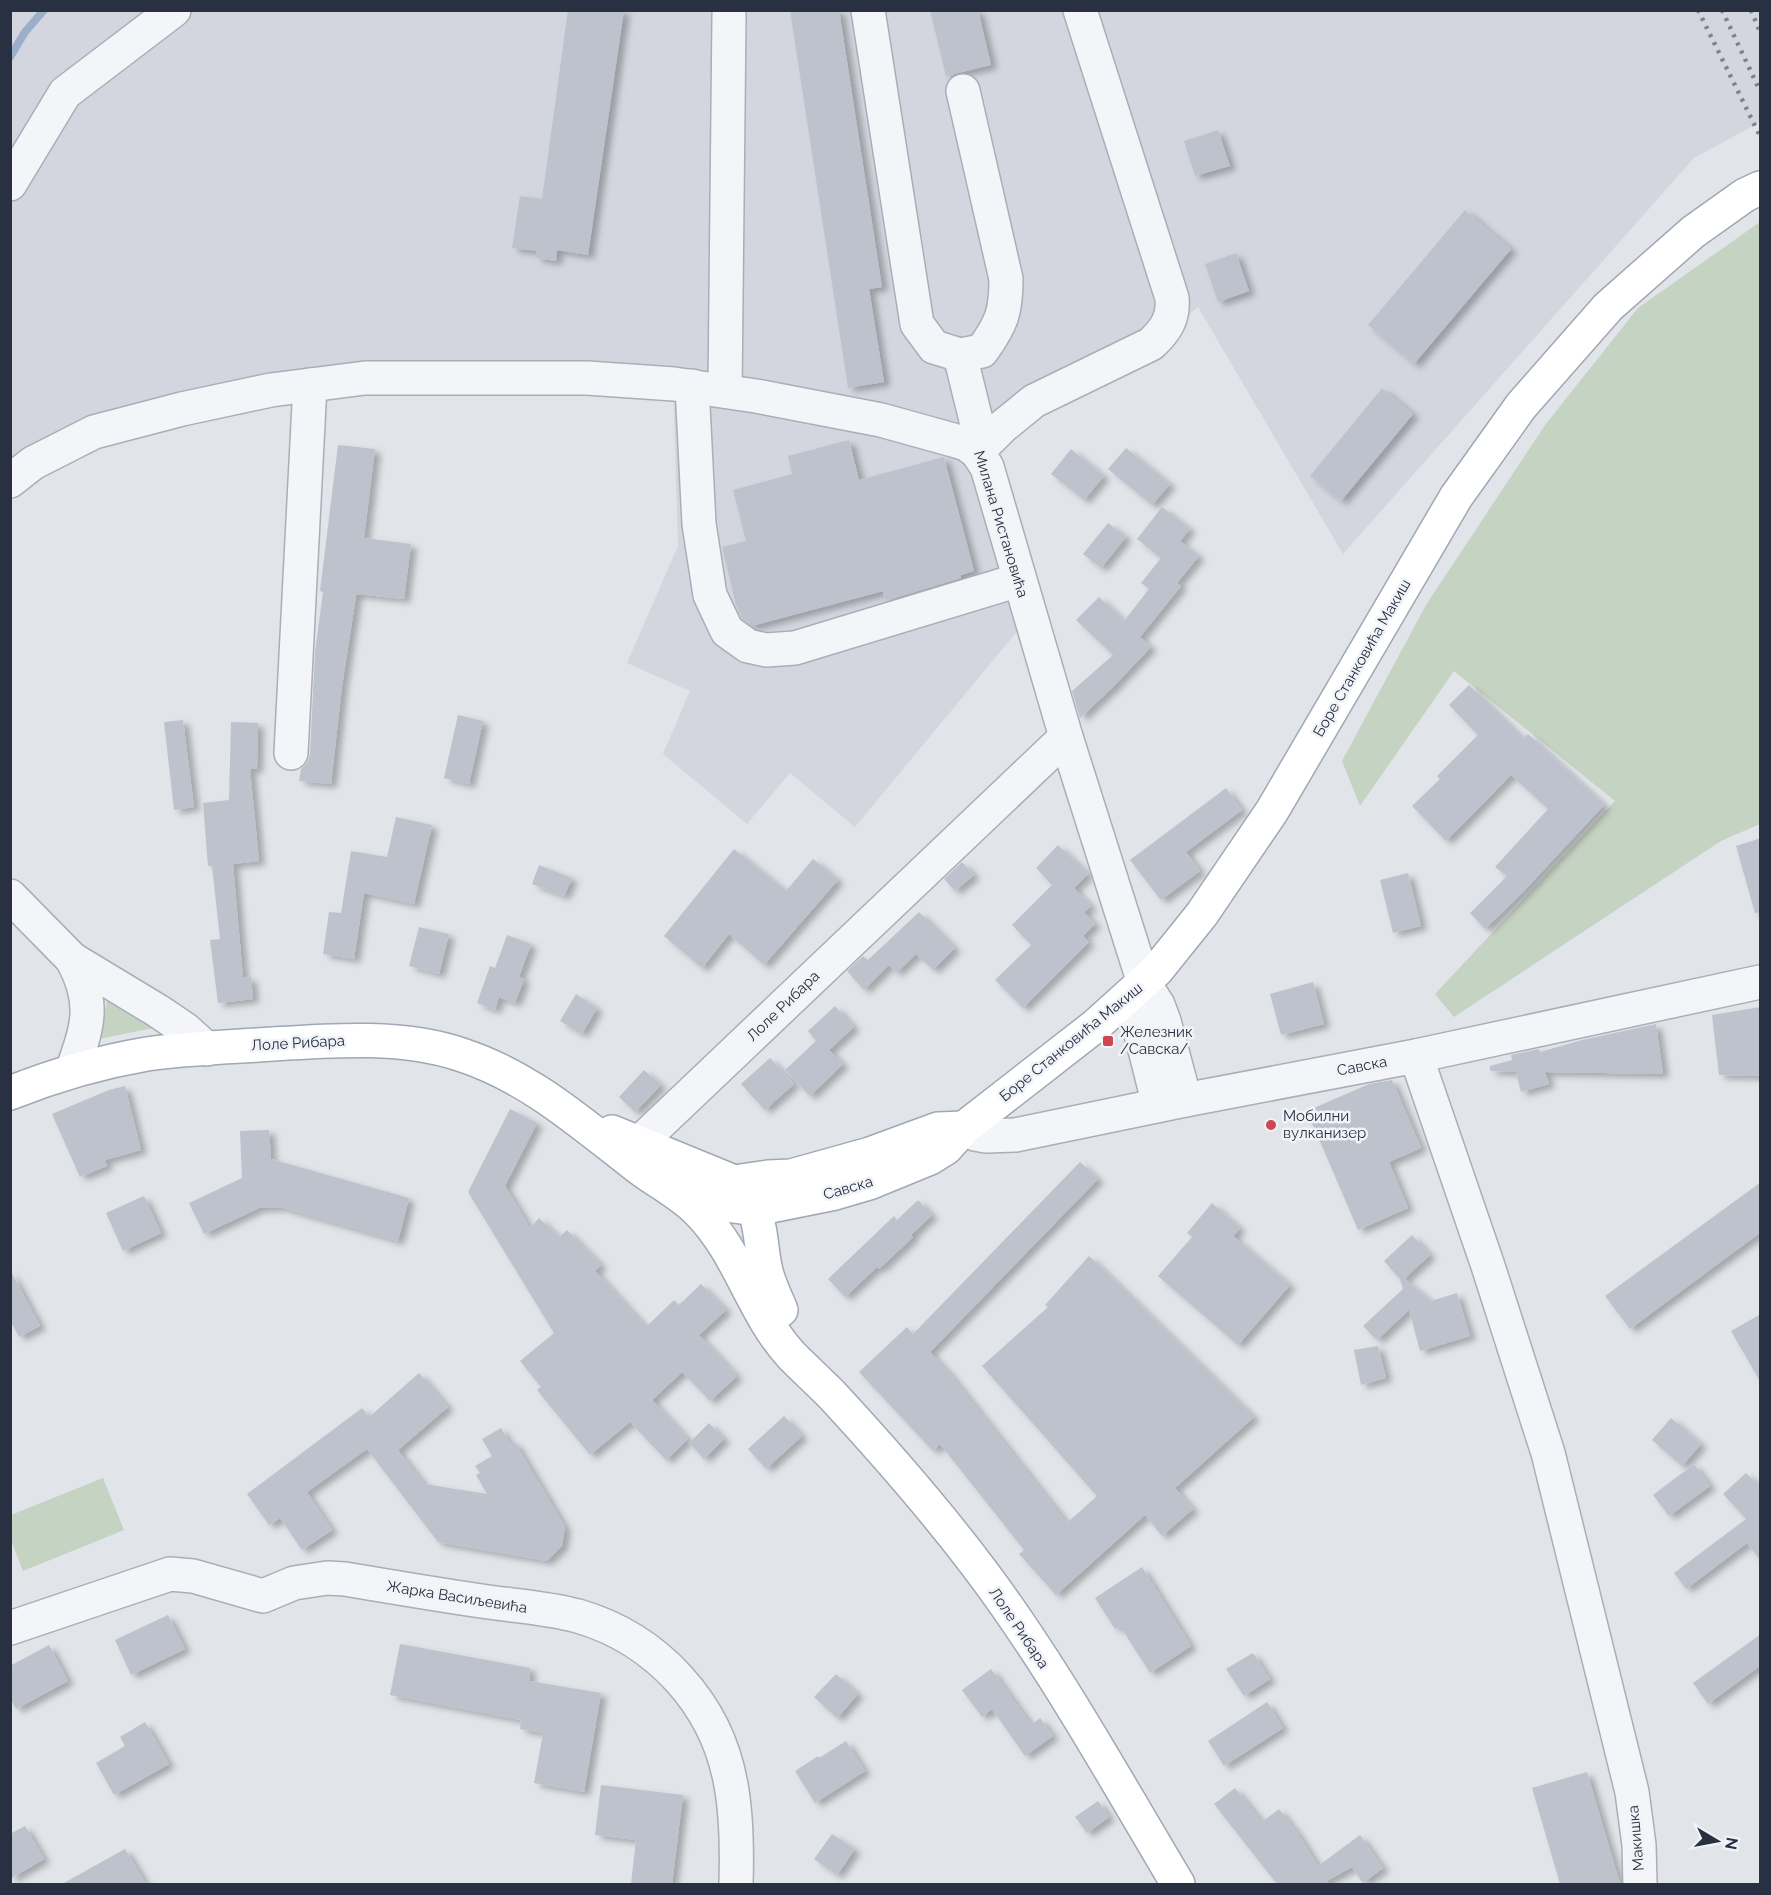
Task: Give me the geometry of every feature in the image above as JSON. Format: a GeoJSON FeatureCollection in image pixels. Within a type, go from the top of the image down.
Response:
{"type":"FeatureCollection","features":[{"type":"Feature","properties":{"kind":"main road","name":"Боре Станковића Макиш"},"geometry":{"type":"LineString","coordinates":[[964,1128],[1095,1026],[1157,970],[1202,914],[1261,828],[1456,497],[1521,406],[1608,307],[1693,232],[1753,192]]}},
{"type":"Feature","properties":{"kind":"main road","name":"Лоле Рибара"},"geometry":{"type":"LineString","coordinates":[[10,1093],[72,1071],[147,1054],[322,1040],[375,1041],[436,1048],[460,1054],[505,1072],[541,1092],[639,1168],[680,1194],[723,1206]]}},
{"type":"Feature","properties":{"kind":"main road","name":"Лоле Рибара"},"geometry":{"type":"LineString","coordinates":[[574,1116],[639,1143],[723,1206],[769,1325],[789,1353],[830,1393],[906,1479],[962,1546],[1008,1608],[1088,1732],[1178,1884]]}},
{"type":"Feature","properties":{"kind":"main road","name":"Савска"},"geometry":{"type":"LineString","coordinates":[[723,1206],[768,1177],[791,1176],[870,1154],[938,1129],[964,1128]]}},
{"type":"Feature","properties":{"kind":"main road","name":"Савска"},"geometry":{"type":"LineString","coordinates":[[756,1209],[795,1202],[869,1183],[930,1158],[946,1148],[964,1128]]}},
{"type":"Feature","properties":{"kind":"main road","name":"Лоле Рибара"},"geometry":{"type":"LineString","coordinates":[[723,1206],[744,1190],[756,1209],[770,1284],[786,1320],[830,1393]]}},
{"type":"Feature","properties":{"kind":"street"},"geometry":{"type":"LineString","coordinates":[[10,184],[64,93],[174,10]]}},
{"type":"Feature","properties":{"kind":"street"},"geometry":{"type":"LineString","coordinates":[[868,10],[917,324],[934,347],[960,355],[982,351],[995,333],[1006,306],[1006,279],[963,91]]}},
{"type":"Feature","properties":{"kind":"street"},"geometry":{"type":"LineString","coordinates":[[10,482],[33,463],[94,432],[182,409],[271,390],[365,378],[446,376],[587,378],[692,387],[881,420],[966,444],[977,452],[1002,427],[1034,401],[1151,344],[1162,334],[1173,310],[1172,298],[1080,10]]}},
{"type":"Feature","properties":{"kind":"street"},"geometry":{"type":"LineString","coordinates":[[725,391],[729,15]]}},
{"type":"Feature","properties":{"kind":"street","name":"Милана Ристановића"},"geometry":{"type":"LineString","coordinates":[[960,355],[976,420],[977,452],[987,467],[1066,737],[1144,982],[1138,1007],[1139,1026],[1172,1103]]}},
{"type":"Feature","properties":{"kind":"street"},"geometry":{"type":"LineString","coordinates":[[291,753],[310,385]]}},
{"type":"Feature","properties":{"kind":"street"},"geometry":{"type":"LineString","coordinates":[[692,387],[699,524],[710,595],[727,631],[748,646],[766,650],[795,648],[1019,580]]}},
{"type":"Feature","properties":{"kind":"street","name":"Лоле Рибара"},"geometry":{"type":"LineString","coordinates":[[639,1143],[1066,737]]}},
{"type":"Feature","properties":{"kind":"street"},"geometry":{"type":"LineString","coordinates":[[10,896],[72,959],[158,1011],[207,1048]]}},
{"type":"Feature","properties":{"kind":"street"},"geometry":{"type":"LineString","coordinates":[[72,959],[85,985],[87,1007],[87,1024],[72,1071]]}},
{"type":"Feature","properties":{"kind":"street","name":"Савска"},"geometry":{"type":"LineString","coordinates":[[964,1128],[975,1134],[986,1136],[1015,1135],[1416,1056],[1761,982]]}},
{"type":"Feature","properties":{"kind":"street","name":"Макишка"},"geometry":{"type":"LineString","coordinates":[[1416,1056],[1488,1266],[1548,1453],[1632,1792],[1639,1845],[1640,1884]]}},
{"type":"Feature","properties":{"kind":"street","name":"Жарка Васиљевића"},"geometry":{"type":"LineString","coordinates":[[10,1628],[170,1574],[193,1576],[262,1596],[294,1583],[327,1578],[345,1579],[578,1616],[624,1636],[650,1652],[681,1679],[704,1710],[719,1743],[731,1782],[736,1815],[736,1884]]}},
{"type":"Feature","properties":{"kind":"shaded area"},"geometry":{"type":"Polygon","coordinates":[[[11,11],[1760,11],[1760,122],[1694,158],[1343,554],[1198,307],[1151,344],[977,452],[1029,617],[855,827],[790,773],[747,824],[663,754],[690,691],[627,663],[678,546],[673,384],[434,376],[182,409],[11,481],[11,11]]]}},
{"type":"Feature","properties":{"kind":"green space"},"geometry":{"type":"Polygon","coordinates":[[[1760,222],[1760,824],[1721,841],[1454,1017],[1435,994],[1615,801],[1454,671],[1360,806],[1342,761],[1426,605],[1545,425],[1638,308],[1760,222]]]}},
{"type":"Feature","properties":{"kind":"green space"},"geometry":{"type":"Polygon","coordinates":[[[109,992],[158,1027],[99,1039],[109,992]]]}},
{"type":"Feature","properties":{"kind":"green space"},"geometry":{"type":"Polygon","coordinates":[[[103,1478],[124,1530],[23,1571],[11,1540],[11,1515],[103,1478]]]}},
{"type":"Feature","properties":{"kind":"building"},"geometry":{"type":"Polygon","coordinates":[[[568,10],[624,10],[588,255],[557,250],[556,261],[536,258],[537,251],[512,248],[520,196],[542,199],[568,10]]]}},
{"type":"Feature","properties":{"kind":"building"},"geometry":{"type":"Polygon","coordinates":[[[790,10],[839,10],[882,287],[869,289],[884,382],[848,388],[790,10]]]}},
{"type":"Feature","properties":{"kind":"building"},"geometry":{"type":"Polygon","coordinates":[[[930,10],[978,10],[991,65],[946,76],[930,10]]]}},
{"type":"Feature","properties":{"kind":"building"},"geometry":{"type":"Polygon","coordinates":[[[1218,130],[1230,166],[1195,176],[1184,141],[1218,130]]]}},
{"type":"Feature","properties":{"kind":"building"},"geometry":{"type":"Polygon","coordinates":[[[1465,210],[1511,249],[1414,364],[1368,325],[1465,210]]]}},
{"type":"Feature","properties":{"kind":"building"},"geometry":{"type":"Polygon","coordinates":[[[1236,253],[1249,291],[1218,302],[1205,264],[1236,253]]]}},
{"type":"Feature","properties":{"kind":"building"},"geometry":{"type":"Polygon","coordinates":[[[1382,388],[1413,414],[1341,501],[1310,476],[1382,388]]]}},
{"type":"Feature","properties":{"kind":"building"},"geometry":{"type":"Polygon","coordinates":[[[849,440],[859,480],[944,457],[974,571],[961,575],[961,578],[885,601],[883,591],[752,626],[742,619],[736,605],[722,547],[746,541],[733,490],[792,474],[788,456],[849,440]]]}},
{"type":"Feature","properties":{"kind":"building"},"geometry":{"type":"Polygon","coordinates":[[[338,445],[375,449],[364,538],[411,544],[404,599],[357,594],[356,596],[342,686],[331,784],[299,781],[301,769],[307,763],[310,754],[315,652],[323,592],[320,591],[338,445]]]}},
{"type":"Feature","properties":{"kind":"building"},"geometry":{"type":"Polygon","coordinates":[[[1126,448],[1170,484],[1152,505],[1108,469],[1126,448]]]}},
{"type":"Feature","properties":{"kind":"building"},"geometry":{"type":"Polygon","coordinates":[[[1071,449],[1104,476],[1084,500],[1051,474],[1071,449]]]}},
{"type":"Feature","properties":{"kind":"building"},"geometry":{"type":"Polygon","coordinates":[[[1162,507],[1190,529],[1180,541],[1199,556],[1177,583],[1181,586],[1140,637],[1151,647],[1080,718],[1072,691],[1113,655],[1076,620],[1099,597],[1124,621],[1149,589],[1141,583],[1161,558],[1137,539],[1162,507]]]}},
{"type":"Feature","properties":{"kind":"building"},"geometry":{"type":"Polygon","coordinates":[[[1108,523],[1126,537],[1101,568],[1083,554],[1108,523]]]}},
{"type":"Feature","properties":{"kind":"building"},"geometry":{"type":"Polygon","coordinates":[[[1469,685],[1523,739],[1528,734],[1604,805],[1485,929],[1470,913],[1507,876],[1495,867],[1548,809],[1511,775],[1446,841],[1412,806],[1440,779],[1437,776],[1478,735],[1449,705],[1469,685]]]}},
{"type":"Feature","properties":{"kind":"building"},"geometry":{"type":"Polygon","coordinates":[[[458,715],[483,721],[469,784],[444,778],[458,715]]]}},
{"type":"Feature","properties":{"kind":"building"},"geometry":{"type":"Polygon","coordinates":[[[183,720],[194,807],[174,810],[164,722],[183,720]]]}},
{"type":"Feature","properties":{"kind":"building"},"geometry":{"type":"Polygon","coordinates":[[[231,722],[258,723],[257,769],[250,769],[259,861],[233,864],[243,978],[251,977],[253,999],[218,1003],[210,940],[220,939],[212,866],[208,866],[203,803],[229,800],[231,722]]]}},
{"type":"Feature","properties":{"kind":"building"},"geometry":{"type":"Polygon","coordinates":[[[1226,788],[1242,810],[1186,852],[1200,871],[1161,900],[1130,860],[1226,788]]]}},
{"type":"Feature","properties":{"kind":"building"},"geometry":{"type":"Polygon","coordinates":[[[396,817],[432,825],[414,904],[364,893],[354,959],[323,954],[329,912],[341,913],[351,851],[387,857],[396,817]]]}},
{"type":"Feature","properties":{"kind":"building"},"geometry":{"type":"Polygon","coordinates":[[[1761,838],[1761,912],[1755,913],[1736,846],[1761,838]]]}},
{"type":"Feature","properties":{"kind":"building"},"geometry":{"type":"Polygon","coordinates":[[[1058,845],[1088,874],[1074,888],[1091,906],[1084,912],[1095,924],[1083,936],[1089,942],[1023,1008],[995,980],[1031,945],[1012,925],[1052,885],[1036,868],[1058,845]]]}},
{"type":"Feature","properties":{"kind":"building"},"geometry":{"type":"Polygon","coordinates":[[[734,849],[786,891],[813,859],[838,880],[764,965],[729,934],[702,968],[664,936],[734,849]]]}},
{"type":"Feature","properties":{"kind":"building"},"geometry":{"type":"Polygon","coordinates":[[[962,862],[974,875],[955,891],[944,879],[962,862]]]}},
{"type":"Feature","properties":{"kind":"building"},"geometry":{"type":"Polygon","coordinates":[[[539,865],[572,878],[564,896],[532,884],[539,865]]]}},
{"type":"Feature","properties":{"kind":"building"},"geometry":{"type":"Polygon","coordinates":[[[1408,873],[1421,926],[1393,933],[1380,880],[1408,873]]]}},
{"type":"Feature","properties":{"kind":"building"},"geometry":{"type":"Polygon","coordinates":[[[919,912],[955,948],[933,970],[916,954],[896,973],[889,965],[864,990],[847,971],[863,956],[868,960],[919,912]]]}},
{"type":"Feature","properties":{"kind":"building"},"geometry":{"type":"Polygon","coordinates":[[[419,927],[449,934],[439,974],[409,966],[419,927]]]}},
{"type":"Feature","properties":{"kind":"building"},"geometry":{"type":"Polygon","coordinates":[[[507,935],[531,944],[519,977],[524,979],[515,1003],[499,997],[495,1010],[477,1003],[490,966],[495,968],[507,935]]]}},
{"type":"Feature","properties":{"kind":"building"},"geometry":{"type":"Polygon","coordinates":[[[1313,982],[1324,1024],[1281,1035],[1270,994],[1313,982]]]}},
{"type":"Feature","properties":{"kind":"building"},"geometry":{"type":"Polygon","coordinates":[[[576,994],[597,1008],[582,1034],[560,1021],[576,994]]]}},
{"type":"Feature","properties":{"kind":"building"},"geometry":{"type":"Polygon","coordinates":[[[835,1006],[854,1027],[829,1050],[843,1064],[810,1096],[785,1070],[816,1041],[808,1031],[835,1006]]]}},
{"type":"Feature","properties":{"kind":"building"},"geometry":{"type":"Polygon","coordinates":[[[1761,1007],[1761,1076],[1719,1075],[1712,1015],[1761,1007]]]}},
{"type":"Feature","properties":{"kind":"building"},"geometry":{"type":"Polygon","coordinates":[[[1656,1024],[1663,1074],[1545,1072],[1549,1084],[1521,1092],[1516,1072],[1490,1071],[1490,1066],[1512,1060],[1511,1055],[1539,1049],[1540,1052],[1582,1040],[1656,1024]]]}},
{"type":"Feature","properties":{"kind":"building"},"geometry":{"type":"Polygon","coordinates":[[[770,1058],[794,1084],[765,1110],[741,1084],[770,1058]]]}},
{"type":"Feature","properties":{"kind":"building"},"geometry":{"type":"Polygon","coordinates":[[[644,1070],[661,1085],[635,1112],[619,1097],[644,1070]]]}},
{"type":"Feature","properties":{"kind":"building"},"geometry":{"type":"Polygon","coordinates":[[[1392,1080],[1421,1148],[1389,1162],[1408,1208],[1358,1230],[1307,1111],[1369,1084],[1392,1080]]]}},
{"type":"Feature","properties":{"kind":"building"},"geometry":{"type":"Polygon","coordinates":[[[125,1086],[141,1150],[105,1160],[107,1166],[80,1177],[52,1114],[109,1090],[125,1086]]]}},
{"type":"Feature","properties":{"kind":"building"},"geometry":{"type":"Polygon","coordinates":[[[510,1109],[537,1123],[505,1186],[530,1228],[539,1218],[559,1237],[567,1230],[601,1265],[595,1271],[646,1327],[674,1300],[679,1305],[701,1284],[726,1310],[699,1335],[737,1376],[710,1401],[682,1372],[652,1400],[688,1439],[666,1460],[630,1422],[590,1455],[537,1390],[541,1387],[520,1361],[554,1333],[468,1192],[510,1109]]]}},
{"type":"Feature","properties":{"kind":"building"},"geometry":{"type":"Polygon","coordinates":[[[269,1130],[271,1159],[409,1198],[398,1241],[280,1207],[259,1208],[204,1234],[189,1203],[242,1178],[240,1131],[269,1130]]]}},
{"type":"Feature","properties":{"kind":"building"},"geometry":{"type":"Polygon","coordinates":[[[1080,1162],[1098,1179],[930,1352],[950,1374],[1067,1523],[1097,1496],[982,1366],[1048,1307],[1045,1305],[1089,1256],[1254,1417],[1175,1488],[1193,1509],[1162,1536],[1145,1515],[1056,1595],[1019,1554],[1024,1550],[940,1444],[933,1451],[859,1372],[907,1327],[913,1334],[1080,1162]]]}},
{"type":"Feature","properties":{"kind":"building"},"geometry":{"type":"Polygon","coordinates":[[[1761,1182],[1761,1232],[1630,1329],[1605,1296],[1761,1182]]]}},
{"type":"Feature","properties":{"kind":"building"},"geometry":{"type":"Polygon","coordinates":[[[144,1196],[161,1233],[123,1251],[106,1213],[144,1196]]]}},
{"type":"Feature","properties":{"kind":"building"},"geometry":{"type":"Polygon","coordinates":[[[918,1200],[932,1215],[911,1235],[913,1237],[845,1297],[828,1279],[894,1216],[897,1220],[918,1200]]]}},
{"type":"Feature","properties":{"kind":"building"},"geometry":{"type":"Polygon","coordinates":[[[1212,1203],[1240,1228],[1233,1236],[1290,1285],[1238,1345],[1158,1276],[1192,1237],[1187,1233],[1212,1203]]]}},
{"type":"Feature","properties":{"kind":"building"},"geometry":{"type":"Polygon","coordinates":[[[1412,1235],[1430,1255],[1404,1279],[1431,1301],[1457,1293],[1470,1336],[1420,1351],[1409,1310],[1377,1340],[1363,1326],[1403,1289],[1400,1279],[1384,1261],[1412,1235]]]}},
{"type":"Feature","properties":{"kind":"building"},"geometry":{"type":"Polygon","coordinates":[[[10,1270],[40,1326],[19,1337],[10,1320],[10,1270]]]}},
{"type":"Feature","properties":{"kind":"building"},"geometry":{"type":"Polygon","coordinates":[[[1761,1314],[1761,1383],[1731,1331],[1761,1314]]]}},
{"type":"Feature","properties":{"kind":"building"},"geometry":{"type":"Polygon","coordinates":[[[1378,1346],[1386,1378],[1361,1385],[1354,1350],[1378,1346]]]}},
{"type":"Feature","properties":{"kind":"building"},"geometry":{"type":"Polygon","coordinates":[[[419,1373],[448,1407],[398,1450],[424,1484],[487,1494],[476,1475],[480,1473],[475,1466],[492,1456],[482,1439],[501,1428],[510,1444],[514,1441],[565,1527],[562,1546],[547,1561],[438,1542],[367,1449],[307,1492],[332,1530],[302,1550],[280,1518],[269,1525],[247,1494],[362,1408],[369,1417],[419,1373]]]}},
{"type":"Feature","properties":{"kind":"building"},"geometry":{"type":"Polygon","coordinates":[[[784,1416],[802,1436],[766,1469],[748,1449],[784,1416]]]}},
{"type":"Feature","properties":{"kind":"building"},"geometry":{"type":"Polygon","coordinates":[[[1671,1418],[1701,1444],[1682,1466],[1652,1440],[1671,1418]]]}},
{"type":"Feature","properties":{"kind":"building"},"geometry":{"type":"Polygon","coordinates":[[[709,1423],[724,1439],[704,1459],[689,1443],[709,1423]]]}},
{"type":"Feature","properties":{"kind":"building"},"geometry":{"type":"Polygon","coordinates":[[[1694,1464],[1710,1486],[1669,1516],[1653,1495],[1694,1464]]]}},
{"type":"Feature","properties":{"kind":"building"},"geometry":{"type":"Polygon","coordinates":[[[1746,1473],[1761,1488],[1761,1561],[1747,1543],[1686,1589],[1674,1573],[1746,1519],[1723,1494],[1746,1473]]]}},
{"type":"Feature","properties":{"kind":"building"},"geometry":{"type":"Polygon","coordinates":[[[1142,1567],[1191,1646],[1150,1673],[1120,1626],[1115,1629],[1095,1598],[1142,1567]]]}},
{"type":"Feature","properties":{"kind":"building"},"geometry":{"type":"Polygon","coordinates":[[[168,1615],[185,1649],[131,1675],[115,1640],[168,1615]]]}},
{"type":"Feature","properties":{"kind":"building"},"geometry":{"type":"Polygon","coordinates":[[[1761,1634],[1761,1665],[1708,1704],[1693,1683],[1761,1634]]]}},
{"type":"Feature","properties":{"kind":"building"},"geometry":{"type":"Polygon","coordinates":[[[400,1644],[530,1668],[529,1681],[601,1693],[584,1792],[534,1783],[543,1733],[520,1729],[521,1720],[390,1695],[400,1644]]]}},
{"type":"Feature","properties":{"kind":"building"},"geometry":{"type":"Polygon","coordinates":[[[49,1645],[68,1681],[16,1709],[10,1698],[10,1666],[49,1645]]]}},
{"type":"Feature","properties":{"kind":"building"},"geometry":{"type":"Polygon","coordinates":[[[1253,1653],[1270,1679],[1244,1696],[1226,1669],[1253,1653]]]}},
{"type":"Feature","properties":{"kind":"building"},"geometry":{"type":"Polygon","coordinates":[[[991,1669],[1031,1725],[1040,1718],[1053,1736],[1025,1756],[992,1709],[982,1717],[962,1690],[991,1669]]]}},
{"type":"Feature","properties":{"kind":"building"},"geometry":{"type":"Polygon","coordinates":[[[836,1674],[858,1694],[837,1718],[814,1697],[836,1674]]]}},
{"type":"Feature","properties":{"kind":"building"},"geometry":{"type":"Polygon","coordinates":[[[1267,1702],[1283,1728],[1224,1766],[1208,1741],[1267,1702]]]}},
{"type":"Feature","properties":{"kind":"building"},"geometry":{"type":"Polygon","coordinates":[[[145,1722],[169,1764],[114,1795],[96,1763],[125,1746],[120,1737],[145,1722]]]}},
{"type":"Feature","properties":{"kind":"building"},"geometry":{"type":"Polygon","coordinates":[[[846,1741],[865,1771],[815,1803],[795,1771],[846,1741]]]}},
{"type":"Feature","properties":{"kind":"building"},"geometry":{"type":"Polygon","coordinates":[[[1587,1772],[1620,1884],[1560,1884],[1532,1788],[1587,1772]]]}},
{"type":"Feature","properties":{"kind":"building"},"geometry":{"type":"Polygon","coordinates":[[[601,1785],[683,1795],[672,1884],[631,1884],[636,1840],[595,1835],[601,1785]]]}},
{"type":"Feature","properties":{"kind":"building"},"geometry":{"type":"Polygon","coordinates":[[[1235,1788],[1262,1822],[1279,1809],[1318,1866],[1360,1835],[1383,1868],[1363,1883],[1352,1867],[1327,1881],[1329,1884],[1277,1884],[1214,1804],[1235,1788]]]}},
{"type":"Feature","properties":{"kind":"building"},"geometry":{"type":"Polygon","coordinates":[[[1098,1801],[1109,1817],[1087,1833],[1075,1817],[1098,1801]]]}},
{"type":"Feature","properties":{"kind":"building"},"geometry":{"type":"Polygon","coordinates":[[[25,1826],[44,1859],[10,1879],[10,1834],[25,1826]]]}},
{"type":"Feature","properties":{"kind":"building"},"geometry":{"type":"Polygon","coordinates":[[[832,1834],[855,1849],[837,1875],[814,1859],[832,1834]]]}},
{"type":"Feature","properties":{"kind":"building"},"geometry":{"type":"Polygon","coordinates":[[[125,1849],[146,1884],[62,1884],[125,1849]]]}},
{"type":"Feature","properties":{"kind":"waterway"},"geometry":{"type":"LineString","coordinates":[[10,57],[25,32],[44,10]]}},
{"type":"Feature","properties":{"kind":"railway"},"geometry":{"type":"LineString","coordinates":[[1698,10],[1760,136]]}},
{"type":"Feature","properties":{"kind":"railway"},"geometry":{"type":"LineString","coordinates":[[1722,10],[1760,91]]}},
{"type":"Feature","properties":{"kind":"railway"},"geometry":{"type":"LineString","coordinates":[[1751,10],[1760,32]]}},
{"type":"Feature","properties":{"kind":"place","name":"Железник /Савска/"},"geometry":{"type":"Point","coordinates":[1108,1041]}},
{"type":"Feature","properties":{"kind":"place","name":"Мобилни вулканизер"},"geometry":{"type":"Point","coordinates":[1271,1125]}}]}
